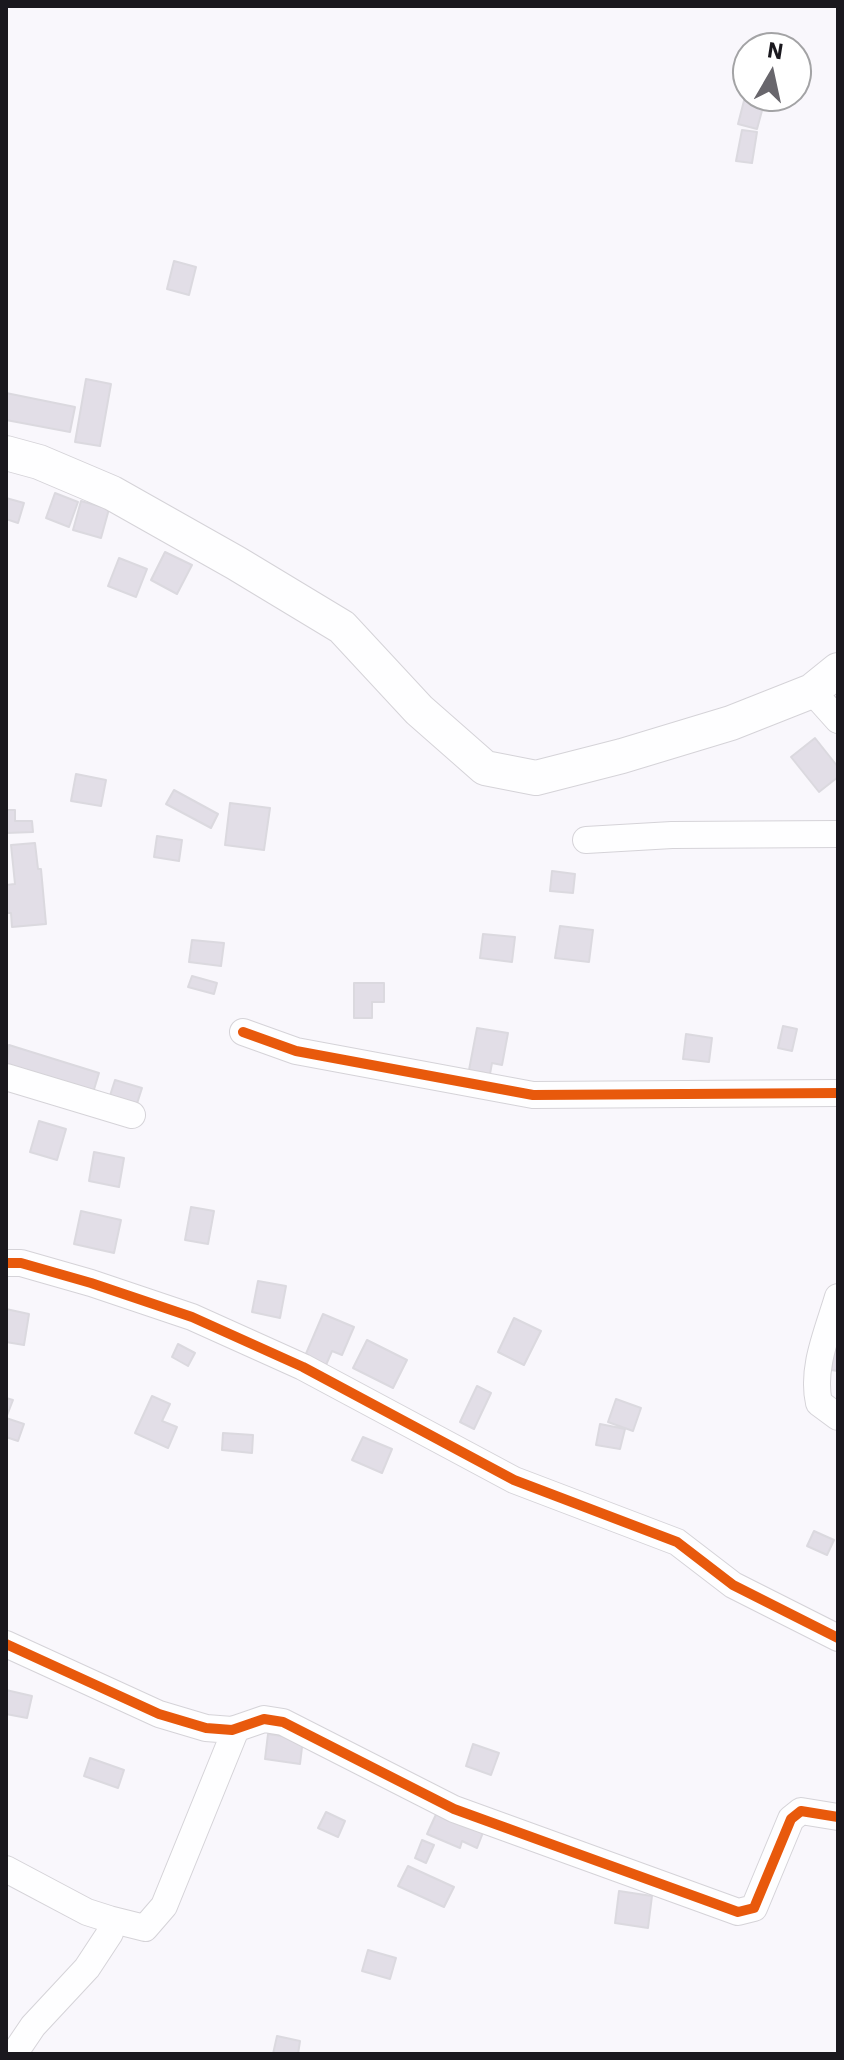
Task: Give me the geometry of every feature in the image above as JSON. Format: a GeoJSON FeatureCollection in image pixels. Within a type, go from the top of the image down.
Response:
{"type":"FeatureCollection","features":[{"type":"Feature","properties":{"kind":"main road"},"geometry":{"type":"LineString","coordinates":[[6,453],[39,462],[112,493],[342,627],[419,710],[485,768],[536,778],[622,756],[731,723],[825,681]]}},
{"type":"Feature","properties":{"kind":"street"},"geometry":{"type":"LineString","coordinates":[[825,681],[838,720]]}},
{"type":"Feature","properties":{"kind":"street"},"geometry":{"type":"LineString","coordinates":[[586,840],[672,835],[838,834]]}},
{"type":"Feature","properties":{"kind":"street"},"geometry":{"type":"LineString","coordinates":[[243,1032],[296,1051],[533,1095],[838,1093]]}},
{"type":"Feature","properties":{"kind":"street"},"geometry":{"type":"LineString","coordinates":[[6,1077],[132,1115]]}},
{"type":"Feature","properties":{"kind":"street"},"geometry":{"type":"LineString","coordinates":[[6,1263],[21,1263],[91,1283],[192,1317],[303,1367],[514,1480],[677,1542],[733,1585],[838,1638]]}},
{"type":"Feature","properties":{"kind":"street"},"geometry":{"type":"LineString","coordinates":[[838,1297],[815,1387],[819,1403],[838,1417]]}},
{"type":"Feature","properties":{"kind":"street"},"geometry":{"type":"LineString","coordinates":[[6,1644],[159,1714],[206,1728],[236,1729],[264,1719],[283,1722],[454,1809],[738,1912],[754,1908],[791,1819],[801,1811],[838,1817]]}},
{"type":"Feature","properties":{"kind":"street"},"geometry":{"type":"LineString","coordinates":[[6,1869],[87,1912],[145,1928],[164,1906],[236,1729]]}},
{"type":"Feature","properties":{"kind":"street"},"geometry":{"type":"LineString","coordinates":[[14,2054],[33,2026],[87,1968],[110,1933],[109,1919]]}},
{"type":"Feature","properties":{"kind":"building"},"geometry":{"type":"Polygon","coordinates":[[[741,112],[762,112],[757,129],[738,124],[741,112]]]}},
{"type":"Feature","properties":{"kind":"building"},"geometry":{"type":"Polygon","coordinates":[[[742,130],[757,132],[752,163],[736,161],[742,130]]]}},
{"type":"Feature","properties":{"kind":"building"},"geometry":{"type":"Polygon","coordinates":[[[174,261],[196,267],[189,295],[167,289],[174,261]]]}},
{"type":"Feature","properties":{"kind":"building"},"geometry":{"type":"Polygon","coordinates":[[[86,379],[111,384],[100,446],[75,442],[86,379]]]}},
{"type":"Feature","properties":{"kind":"building"},"geometry":{"type":"Polygon","coordinates":[[[6,393],[75,407],[70,432],[6,420],[6,393]]]}},
{"type":"Feature","properties":{"kind":"building"},"geometry":{"type":"Polygon","coordinates":[[[55,493],[78,502],[69,527],[46,518],[55,493]]]}},
{"type":"Feature","properties":{"kind":"building"},"geometry":{"type":"Polygon","coordinates":[[[6,498],[24,503],[18,523],[6,519],[6,498]]]}},
{"type":"Feature","properties":{"kind":"building"},"geometry":{"type":"Polygon","coordinates":[[[81,501],[109,509],[101,538],[73,530],[81,501]]]}},
{"type":"Feature","properties":{"kind":"building"},"geometry":{"type":"Polygon","coordinates":[[[165,552],[192,565],[177,594],[151,580],[165,552]]]}},
{"type":"Feature","properties":{"kind":"building"},"geometry":{"type":"Polygon","coordinates":[[[119,558],[147,569],[136,597],[108,586],[119,558]]]}},
{"type":"Feature","properties":{"kind":"building"},"geometry":{"type":"Polygon","coordinates":[[[815,738],[838,767],[838,777],[819,792],[791,757],[815,738]]]}},
{"type":"Feature","properties":{"kind":"building"},"geometry":{"type":"Polygon","coordinates":[[[76,774],[106,780],[101,806],[71,801],[76,774]]]}},
{"type":"Feature","properties":{"kind":"building"},"geometry":{"type":"Polygon","coordinates":[[[174,790],[218,814],[211,828],[166,804],[174,790]]]}},
{"type":"Feature","properties":{"kind":"building"},"geometry":{"type":"Polygon","coordinates":[[[230,803],[270,808],[264,850],[225,845],[230,803]]]}},
{"type":"Feature","properties":{"kind":"building"},"geometry":{"type":"Polygon","coordinates":[[[6,810],[15,810],[15,821],[32,821],[33,832],[6,833],[6,810]]]}},
{"type":"Feature","properties":{"kind":"building"},"geometry":{"type":"Polygon","coordinates":[[[157,836],[182,840],[179,861],[154,857],[157,836]]]}},
{"type":"Feature","properties":{"kind":"building"},"geometry":{"type":"Polygon","coordinates":[[[35,843],[38,869],[41,869],[46,924],[12,927],[11,913],[6,913],[6,885],[15,884],[11,845],[35,843]]]}},
{"type":"Feature","properties":{"kind":"building"},"geometry":{"type":"Polygon","coordinates":[[[552,871],[575,874],[573,893],[550,891],[552,871]]]}},
{"type":"Feature","properties":{"kind":"building"},"geometry":{"type":"Polygon","coordinates":[[[560,926],[593,930],[589,962],[555,958],[560,926]]]}},
{"type":"Feature","properties":{"kind":"building"},"geometry":{"type":"Polygon","coordinates":[[[483,934],[515,937],[512,962],[480,958],[483,934]]]}},
{"type":"Feature","properties":{"kind":"building"},"geometry":{"type":"Polygon","coordinates":[[[192,940],[224,943],[221,966],[189,962],[192,940]]]}},
{"type":"Feature","properties":{"kind":"building"},"geometry":{"type":"Polygon","coordinates":[[[192,976],[217,983],[214,994],[188,987],[192,976]]]}},
{"type":"Feature","properties":{"kind":"building"},"geometry":{"type":"Polygon","coordinates":[[[354,983],[384,983],[384,1002],[372,1002],[372,1018],[354,1018],[354,983]]]}},
{"type":"Feature","properties":{"kind":"building"},"geometry":{"type":"Polygon","coordinates":[[[783,1026],[797,1029],[792,1051],[778,1048],[783,1026]]]}},
{"type":"Feature","properties":{"kind":"building"},"geometry":{"type":"Polygon","coordinates":[[[477,1028],[508,1033],[502,1065],[492,1063],[490,1074],[469,1070],[477,1028]]]}},
{"type":"Feature","properties":{"kind":"building"},"geometry":{"type":"Polygon","coordinates":[[[686,1034],[712,1038],[709,1062],[683,1059],[686,1034]]]}},
{"type":"Feature","properties":{"kind":"building"},"geometry":{"type":"Polygon","coordinates":[[[9,1045],[99,1073],[92,1096],[6,1068],[9,1045]]]}},
{"type":"Feature","properties":{"kind":"building"},"geometry":{"type":"Polygon","coordinates":[[[115,1080],[142,1088],[134,1113],[107,1105],[115,1080]]]}},
{"type":"Feature","properties":{"kind":"building"},"geometry":{"type":"Polygon","coordinates":[[[39,1121],[66,1129],[57,1160],[30,1152],[39,1121]]]}},
{"type":"Feature","properties":{"kind":"building"},"geometry":{"type":"Polygon","coordinates":[[[94,1152],[124,1158],[119,1187],[89,1181],[94,1152]]]}},
{"type":"Feature","properties":{"kind":"building"},"geometry":{"type":"Polygon","coordinates":[[[191,1207],[214,1211],[208,1244],[185,1240],[191,1207]]]}},
{"type":"Feature","properties":{"kind":"building"},"geometry":{"type":"Polygon","coordinates":[[[81,1211],[121,1220],[114,1253],[74,1244],[81,1211]]]}},
{"type":"Feature","properties":{"kind":"building"},"geometry":{"type":"Polygon","coordinates":[[[258,1281],[286,1286],[280,1318],[252,1312],[258,1281]]]}},
{"type":"Feature","properties":{"kind":"building"},"geometry":{"type":"Polygon","coordinates":[[[6,1309],[29,1314],[24,1345],[6,1342],[6,1309]]]}},
{"type":"Feature","properties":{"kind":"building"},"geometry":{"type":"Polygon","coordinates":[[[323,1314],[354,1327],[342,1355],[332,1351],[326,1365],[305,1356],[323,1314]]]}},
{"type":"Feature","properties":{"kind":"building"},"geometry":{"type":"Polygon","coordinates":[[[514,1318],[541,1331],[524,1365],[498,1352],[514,1318]]]}},
{"type":"Feature","properties":{"kind":"building"},"geometry":{"type":"Polygon","coordinates":[[[367,1340],[407,1360],[393,1388],[353,1368],[367,1340]]]}},
{"type":"Feature","properties":{"kind":"building"},"geometry":{"type":"Polygon","coordinates":[[[178,1344],[195,1353],[188,1366],[172,1357],[178,1344]]]}},
{"type":"Feature","properties":{"kind":"building"},"geometry":{"type":"Polygon","coordinates":[[[835,1344],[838,1345],[838,1371],[831,1370],[835,1344]]]}},
{"type":"Feature","properties":{"kind":"building"},"geometry":{"type":"Polygon","coordinates":[[[477,1386],[491,1393],[474,1429],[460,1422],[477,1386]]]}},
{"type":"Feature","properties":{"kind":"building"},"geometry":{"type":"Polygon","coordinates":[[[152,1396],[170,1404],[162,1421],[177,1427],[168,1448],[135,1433],[152,1396]]]}},
{"type":"Feature","properties":{"kind":"building"},"geometry":{"type":"Polygon","coordinates":[[[6,1398],[13,1400],[6,1418],[6,1398]]]}},
{"type":"Feature","properties":{"kind":"building"},"geometry":{"type":"Polygon","coordinates":[[[616,1399],[641,1408],[633,1431],[608,1422],[616,1399]]]}},
{"type":"Feature","properties":{"kind":"building"},"geometry":{"type":"Polygon","coordinates":[[[6,1418],[24,1424],[18,1441],[6,1437],[6,1418]]]}},
{"type":"Feature","properties":{"kind":"building"},"geometry":{"type":"Polygon","coordinates":[[[600,1424],[625,1429],[620,1449],[596,1445],[600,1424]]]}},
{"type":"Feature","properties":{"kind":"building"},"geometry":{"type":"Polygon","coordinates":[[[223,1433],[253,1435],[252,1453],[222,1450],[223,1433]]]}},
{"type":"Feature","properties":{"kind":"building"},"geometry":{"type":"Polygon","coordinates":[[[363,1437],[392,1449],[382,1473],[352,1460],[363,1437]]]}},
{"type":"Feature","properties":{"kind":"building"},"geometry":{"type":"Polygon","coordinates":[[[814,1531],[834,1540],[827,1555],[807,1546],[814,1531]]]}},
{"type":"Feature","properties":{"kind":"building"},"geometry":{"type":"Polygon","coordinates":[[[6,1690],[32,1696],[27,1718],[6,1714],[6,1690]]]}},
{"type":"Feature","properties":{"kind":"building"},"geometry":{"type":"Polygon","coordinates":[[[268,1734],[303,1739],[300,1764],[265,1759],[268,1734]]]}},
{"type":"Feature","properties":{"kind":"building"},"geometry":{"type":"Polygon","coordinates":[[[473,1744],[499,1753],[491,1775],[466,1766],[473,1744]]]}},
{"type":"Feature","properties":{"kind":"building"},"geometry":{"type":"Polygon","coordinates":[[[90,1758],[124,1770],[118,1788],[84,1776],[90,1758]]]}},
{"type":"Feature","properties":{"kind":"building"},"geometry":{"type":"Polygon","coordinates":[[[438,1810],[484,1830],[477,1848],[462,1841],[460,1848],[427,1834],[438,1810]]]}},
{"type":"Feature","properties":{"kind":"building"},"geometry":{"type":"Polygon","coordinates":[[[326,1812],[345,1821],[338,1837],[318,1828],[326,1812]]]}},
{"type":"Feature","properties":{"kind":"building"},"geometry":{"type":"Polygon","coordinates":[[[422,1840],[434,1845],[426,1863],[415,1858],[422,1840]]]}},
{"type":"Feature","properties":{"kind":"building"},"geometry":{"type":"Polygon","coordinates":[[[408,1866],[454,1887],[444,1907],[398,1886],[408,1866]]]}},
{"type":"Feature","properties":{"kind":"building"},"geometry":{"type":"Polygon","coordinates":[[[619,1891],[652,1896],[648,1928],[615,1923],[619,1891]]]}},
{"type":"Feature","properties":{"kind":"building"},"geometry":{"type":"Polygon","coordinates":[[[368,1950],[396,1958],[390,1979],[362,1971],[368,1950]]]}},
{"type":"Feature","properties":{"kind":"building"},"geometry":{"type":"Polygon","coordinates":[[[277,2036],[300,2041],[298,2054],[273,2054],[277,2036]]]}},
{"type":"Feature","properties":{"kind":"cycle path"},"geometry":{"type":"LineString","coordinates":[[243,1032],[296,1051],[533,1095],[838,1093]]}},
{"type":"Feature","properties":{"kind":"cycle path"},"geometry":{"type":"LineString","coordinates":[[6,1263],[21,1263],[91,1283],[192,1317],[303,1367],[514,1480],[677,1542],[733,1585],[838,1638]]}},
{"type":"Feature","properties":{"kind":"cycle path"},"geometry":{"type":"LineString","coordinates":[[6,1644],[159,1714],[206,1728],[232,1730],[264,1719],[283,1722],[454,1809],[738,1912],[754,1908],[791,1819],[801,1811],[838,1817]]}}]}
